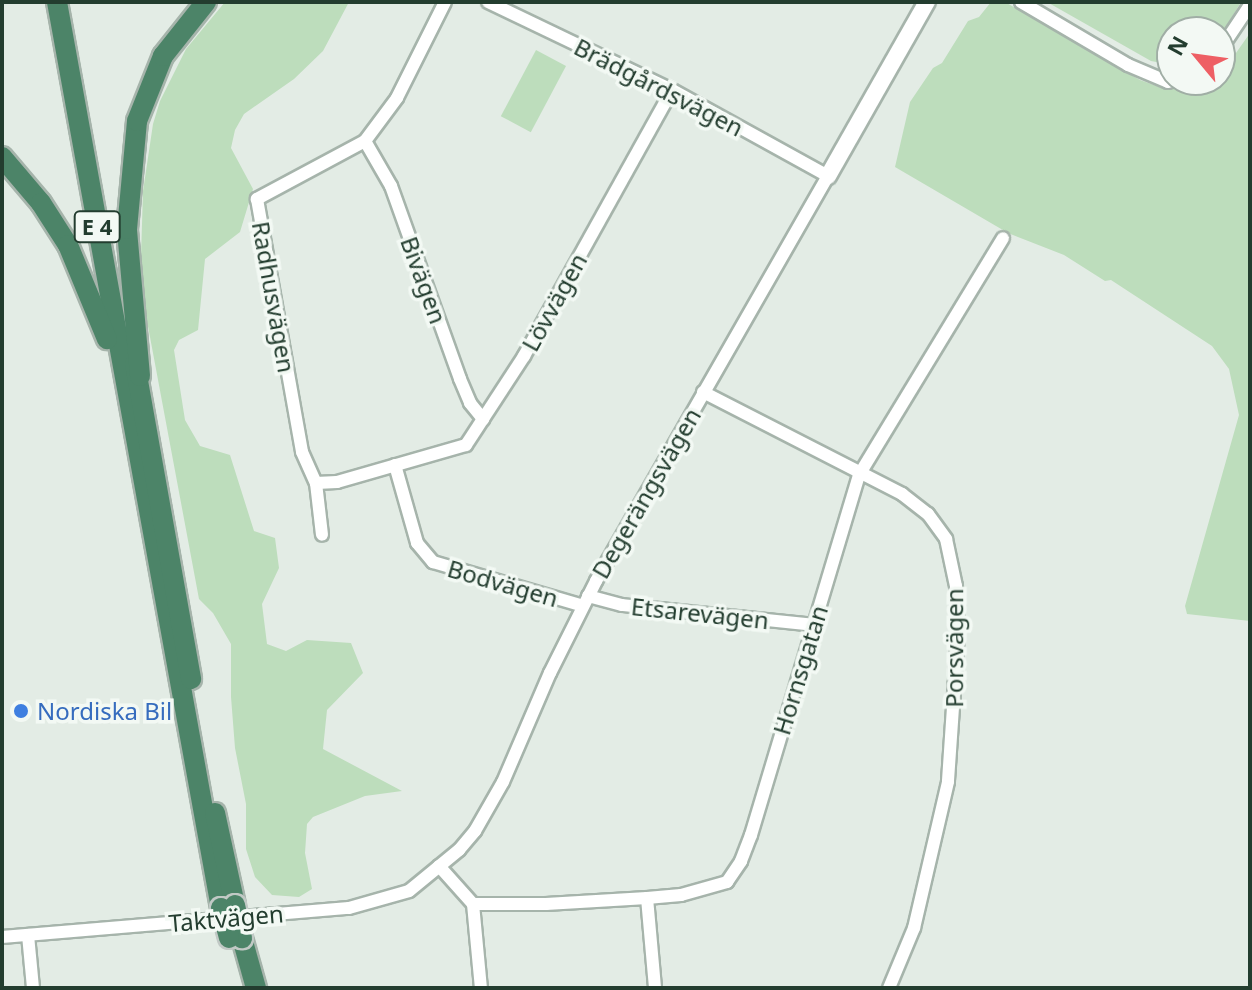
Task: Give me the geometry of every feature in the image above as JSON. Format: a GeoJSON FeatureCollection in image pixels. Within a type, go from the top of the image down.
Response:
{"type":"FeatureCollection","features":[{"type":"Feature","properties":{"kind":"highway","name":"E 4"},"geometry":{"type":"LineString","coordinates":[[57,2],[137,451],[236,938],[243,988]]}},
{"type":"Feature","properties":{"kind":"highway","name":"E 4"},"geometry":{"type":"LineString","coordinates":[[68,2],[144,407],[214,807],[228,906]]}},
{"type":"Feature","properties":{"kind":"highway","name":"E 4"},"geometry":{"type":"LineString","coordinates":[[144,407],[131,300],[127,229],[137,121],[163,56],[206,2]]}},
{"type":"Feature","properties":{"kind":"highway","name":"E 4"},"geometry":{"type":"LineString","coordinates":[[2,157],[41,203],[79,267],[101,321],[137,451]]}},
{"type":"Feature","properties":{"kind":"highway","name":"E 4"},"geometry":{"type":"LineString","coordinates":[[236,938],[256,988]]}},
{"type":"Feature","properties":{"kind":"street","name":"Radhusvägen"},"geometry":{"type":"LineString","coordinates":[[322,535],[316,483],[302,452],[257,199],[365,141],[397,98],[445,2]]}},
{"type":"Feature","properties":{"kind":"street","name":"Brädgårdsvägen"},"geometry":{"type":"LineString","coordinates":[[488,2],[672,90],[828,176]]}},
{"type":"Feature","properties":{"kind":"street","name":"Degerängsvägen"},"geometry":{"type":"LineString","coordinates":[[439,866],[475,831],[498,790],[586,601],[927,2]]}},
{"type":"Feature","properties":{"kind":"street"},"geometry":{"type":"LineString","coordinates":[[1021,2],[1128,65],[1156,77]]}},
{"type":"Feature","properties":{"kind":"street"},"geometry":{"type":"LineString","coordinates":[[1236,26],[1250,5]]}},
{"type":"Feature","properties":{"kind":"street","name":"Lövvägen"},"geometry":{"type":"LineString","coordinates":[[395,465],[466,445],[524,356],[672,90]]}},
{"type":"Feature","properties":{"kind":"street","name":"Bivägen"},"geometry":{"type":"LineString","coordinates":[[365,141],[391,186],[460,379],[470,403],[483,419]]}},
{"type":"Feature","properties":{"kind":"street","name":"Hornsgatan"},"geometry":{"type":"LineString","coordinates":[[473,904],[546,904],[647,898],[681,895],[727,882],[741,861],[859,475],[1003,238]]}},
{"type":"Feature","properties":{"kind":"street","name":"Porsvägen"},"geometry":{"type":"LineString","coordinates":[[703,392],[811,446],[859,475],[902,494],[928,514],[946,539],[956,586],[956,697],[948,782],[914,928],[889,988]]}},
{"type":"Feature","properties":{"kind":"street"},"geometry":{"type":"LineString","coordinates":[[316,483],[337,482],[395,465]]}},
{"type":"Feature","properties":{"kind":"street","name":"Bodvägen"},"geometry":{"type":"LineString","coordinates":[[395,465],[417,543],[433,562],[586,601]]}},
{"type":"Feature","properties":{"kind":"street","name":"Etsarevägen"},"geometry":{"type":"LineString","coordinates":[[586,601],[814,625]]}},
{"type":"Feature","properties":{"kind":"street"},"geometry":{"type":"LineString","coordinates":[[439,866],[473,904],[481,988]]}},
{"type":"Feature","properties":{"kind":"street","name":"Taktvägen"},"geometry":{"type":"LineString","coordinates":[[2,937],[349,908],[409,891],[439,866]]}},
{"type":"Feature","properties":{"kind":"street"},"geometry":{"type":"LineString","coordinates":[[647,898],[655,988]]}},
{"type":"Feature","properties":{"kind":"street"},"geometry":{"type":"LineString","coordinates":[[28,935],[33,988]]}},
{"type":"Feature","properties":{"kind":"green space"},"geometry":{"type":"Polygon","coordinates":[[[225,2],[349,2],[323,51],[294,79],[244,114],[235,130],[231,148],[253,189],[240,232],[205,259],[198,330],[179,340],[174,350],[185,420],[200,446],[230,455],[254,531],[275,538],[279,568],[262,604],[267,644],[286,651],[307,640],[351,643],[363,673],[327,710],[323,749],[402,791],[365,796],[313,817],[307,824],[305,853],[312,889],[299,897],[272,895],[255,877],[246,849],[246,804],[235,748],[231,697],[231,644],[213,613],[199,599],[144,305],[141,256],[143,191],[153,124],[160,101],[186,49],[225,2]]]}},
{"type":"Feature","properties":{"kind":"green space"},"geometry":{"type":"Polygon","coordinates":[[[991,2],[1005,2],[1140,80],[1156,86],[1156,96],[1236,96],[1236,53],[1250,33],[1250,621],[1187,614],[1185,606],[1239,415],[1229,369],[1212,346],[1111,280],[1105,281],[1064,255],[1008,233],[895,167],[910,102],[933,68],[942,63],[968,21],[979,17],[991,2]]]}},
{"type":"Feature","properties":{"kind":"green space"},"geometry":{"type":"Polygon","coordinates":[[[1047,2],[1241,2],[1233,16],[1156,16],[1156,62],[1047,2]]]}},
{"type":"Feature","properties":{"kind":"green space"},"geometry":{"type":"Polygon","coordinates":[[[536,50],[566,66],[531,132],[501,116],[536,50]]]}},
{"type":"Feature","properties":{"kind":"place","name":"Nordiska Bil"},"geometry":{"type":"Point","coordinates":[21,711]}}]}
